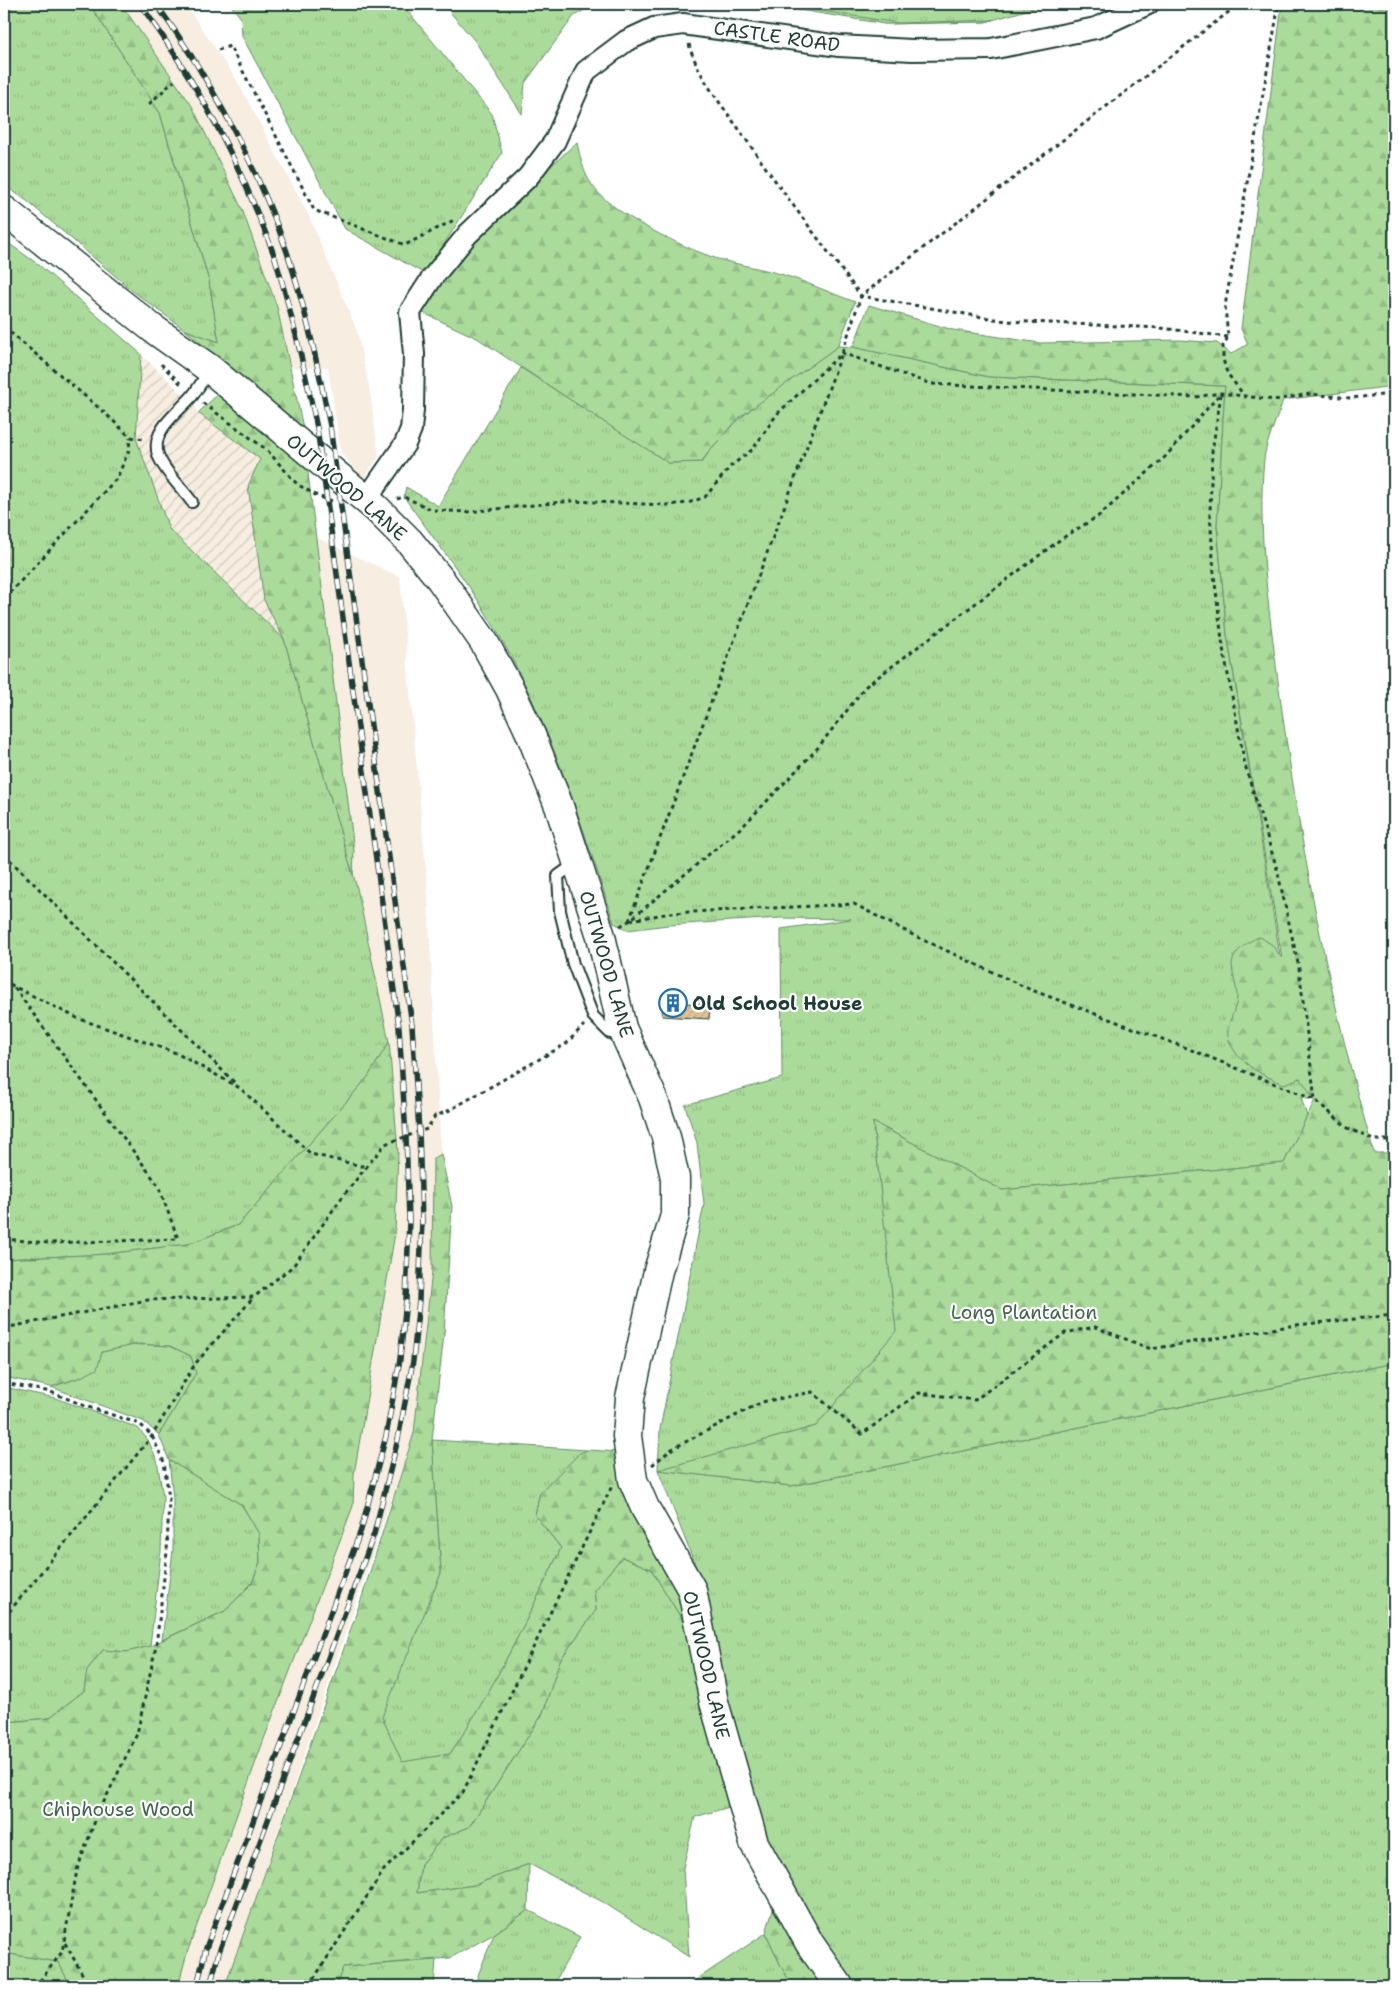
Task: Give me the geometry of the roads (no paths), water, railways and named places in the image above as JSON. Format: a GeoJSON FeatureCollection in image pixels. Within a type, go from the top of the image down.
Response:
{"type":"FeatureCollection","features":[{"type":"Feature","properties":{"kind":"main road","name":"OUTWOOD LANE"},"geometry":{"type":"LineString","coordinates":[[4,210],[152,328],[210,369],[371,504],[410,542],[441,580],[484,642],[510,689],[531,735],[559,806],[601,936],[622,1028],[653,1098],[666,1138],[675,1178],[675,1215],[658,1271],[633,1381],[628,1417],[628,1452],[633,1480],[645,1508],[692,1590],[714,1702],[754,1842],[810,1944],[839,1986]]}},
{"type":"Feature","properties":{"kind":"street","name":"CASTLE ROAD"},"geometry":{"type":"LineString","coordinates":[[371,504],[405,444],[411,429],[414,354],[410,312],[432,278],[468,234],[528,177],[554,141],[586,71],[626,41],[654,28],[684,24],[840,46],[912,50],[991,49],[1096,28],[1148,4]]}},
{"type":"Feature","properties":{"kind":"lane"},"geometry":{"type":"LineString","coordinates":[[192,502],[162,463],[157,451],[157,440],[163,427],[192,395],[210,369]]}},
{"type":"Feature","properties":{"kind":"lane"},"geometry":{"type":"LineString","coordinates":[[577,863],[558,876],[560,911],[573,964],[593,1016],[610,1033],[622,1028]]}},
{"type":"Feature","properties":{"kind":"railway"},"geometry":{"type":"LineString","coordinates":[[140,4],[190,78],[233,157],[245,184],[275,258],[293,321],[308,385],[317,428],[399,1027],[409,1220],[406,1300],[400,1359],[386,1436],[361,1530],[206,1948],[197,1986]]}},
{"type":"Feature","properties":{"kind":"railway"},"geometry":{"type":"LineString","coordinates":[[156,4],[195,61],[213,92],[262,188],[294,273],[316,360],[330,426],[412,1025],[419,1131],[422,1220],[419,1300],[413,1361],[398,1439],[374,1534],[219,1952],[210,1986]]}},
{"type":"Feature","properties":{"kind":"place","name":"Old School House"},"geometry":{"type":"Point","coordinates":[673,1003]}},
{"type":"Feature","properties":{"kind":"park label","name":"Long Plantation"},"geometry":{"type":"Point","coordinates":[1024,1312]}},
{"type":"Feature","properties":{"kind":"park label","name":"Chiphouse Wood"},"geometry":{"type":"Point","coordinates":[118,1809]}}]}
